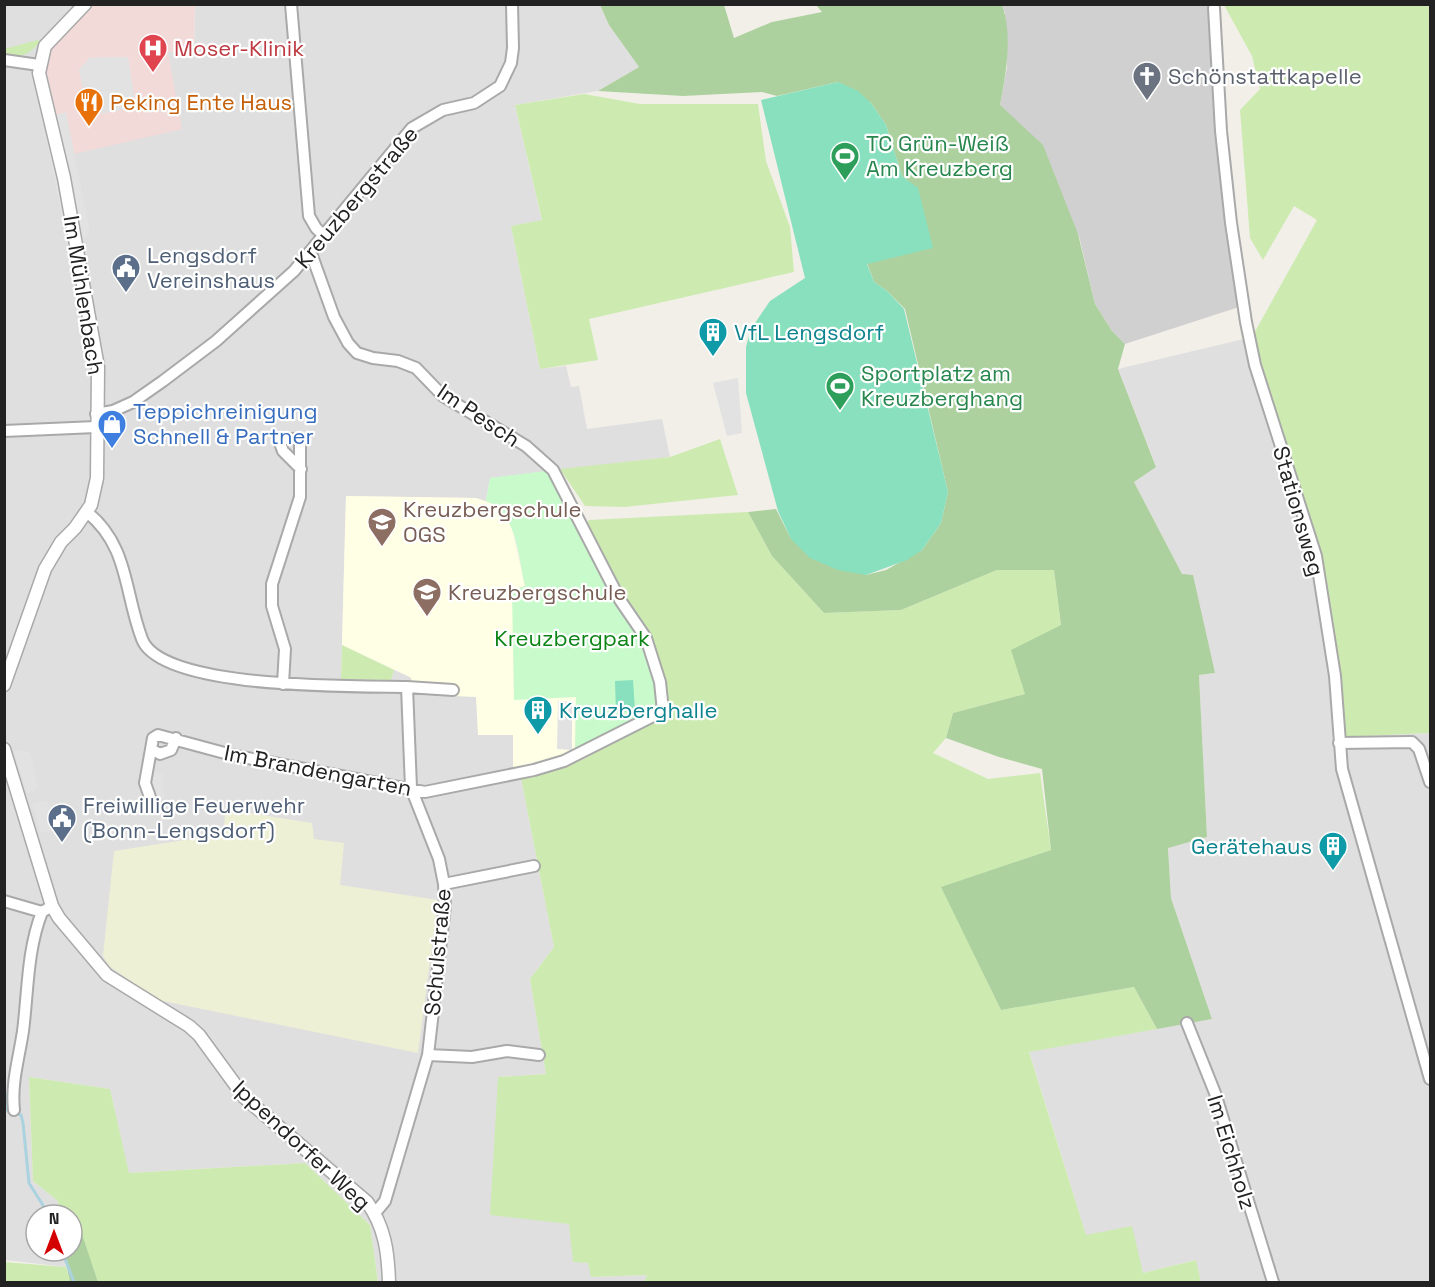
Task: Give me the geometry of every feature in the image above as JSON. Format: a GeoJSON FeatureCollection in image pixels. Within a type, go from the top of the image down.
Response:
{"type":"FeatureCollection","features":[{"type":"Feature","properties":{"kind":"street"},"geometry":{"type":"LineString","coordinates":[[4,60],[39,65],[50,40],[85,4]]}},
{"type":"Feature","properties":{"kind":"street"},"geometry":{"type":"LineString","coordinates":[[291,4],[309,216],[324,236]]}},
{"type":"Feature","properties":{"kind":"street","name":"Kreuzbergstraße"},"geometry":{"type":"LineString","coordinates":[[96,414],[113,411],[134,402],[216,341],[311,253],[412,128],[443,110],[474,103],[500,86],[511,63],[513,4]]}},
{"type":"Feature","properties":{"kind":"street","name":"Stationsweg"},"geometry":{"type":"LineString","coordinates":[[1214,8],[1221,131],[1245,322],[1255,364],[1316,556],[1335,676],[1342,769],[1431,1079]]}},
{"type":"Feature","properties":{"kind":"street","name":"Im Mühlenbach"},"geometry":{"type":"LineString","coordinates":[[4,685],[45,569],[60,542],[87,512],[94,499],[97,478],[98,367],[64,178],[40,82],[39,65]]}},
{"type":"Feature","properties":{"kind":"street","name":"Im Pesch"},"geometry":{"type":"LineString","coordinates":[[311,253],[334,317],[352,348],[363,356],[408,364],[424,375],[443,396],[525,446],[553,470],[578,516]]}},
{"type":"Feature","properties":{"kind":"street"},"geometry":{"type":"LineString","coordinates":[[4,431],[96,427]]}},
{"type":"Feature","properties":{"kind":"street"},"geometry":{"type":"LineString","coordinates":[[284,684],[285,649],[272,606],[272,584],[300,497],[301,469]]}},
{"type":"Feature","properties":{"kind":"street"},"geometry":{"type":"LineString","coordinates":[[87,512],[100,523],[114,541],[134,616],[148,650],[156,656],[218,676],[284,684],[453,690]]}},
{"type":"Feature","properties":{"kind":"street","name":"Im Brandengarten"},"geometry":{"type":"LineString","coordinates":[[176,738],[232,755],[425,792],[544,767],[578,756],[663,711],[660,682],[646,638],[620,600],[578,516]]}},
{"type":"Feature","properties":{"kind":"street","name":"Schulstraße"},"geometry":{"type":"LineString","coordinates":[[375,1213],[385,1201],[428,1055],[445,906],[439,859],[411,788],[407,687]]}},
{"type":"Feature","properties":{"kind":"street"},"geometry":{"type":"LineString","coordinates":[[151,749],[160,754],[171,750],[176,738],[158,735],[153,738],[151,749],[146,783],[151,800]]}},
{"type":"Feature","properties":{"kind":"street"},"geometry":{"type":"LineString","coordinates":[[1339,743],[1412,742],[1419,750],[1431,782]]}},
{"type":"Feature","properties":{"kind":"street"},"geometry":{"type":"LineString","coordinates":[[4,749],[47,909],[30,959],[23,1030],[12,1094],[14,1110]]}},
{"type":"Feature","properties":{"kind":"street"},"geometry":{"type":"LineString","coordinates":[[444,884],[534,867]]}},
{"type":"Feature","properties":{"kind":"street"},"geometry":{"type":"LineString","coordinates":[[4,901],[47,909]]}},
{"type":"Feature","properties":{"kind":"street","name":"Ippendorfer Weg"},"geometry":{"type":"LineString","coordinates":[[47,909],[59,918],[107,975],[125,989],[178,1018],[194,1031],[246,1098],[358,1192],[375,1213],[386,1242],[388,1282]]}},
{"type":"Feature","properties":{"kind":"street","name":"Im Eichholz"},"geometry":{"type":"LineString","coordinates":[[1187,1023],[1215,1093],[1273,1282]]}},
{"type":"Feature","properties":{"kind":"street"},"geometry":{"type":"LineString","coordinates":[[428,1055],[472,1057],[507,1051],[539,1055]]}},
{"type":"Feature","properties":{"kind":"shaded area"},"geometry":{"type":"Polygon","coordinates":[[[4,5],[90,5],[168,52],[194,51],[195,5],[600,5],[609,25],[639,67],[598,91],[515,105],[542,221],[511,226],[540,369],[566,366],[571,387],[579,386],[587,429],[662,419],[670,457],[490,478],[486,501],[476,498],[346,496],[341,678],[390,680],[394,670],[476,697],[513,735],[513,768],[521,778],[554,947],[530,979],[546,1074],[498,1077],[588,1263],[592,1277],[647,1275],[644,1282],[378,1282],[370,1225],[305,1163],[128,1173],[110,1089],[29,1077],[33,1181],[58,1203],[24,1203],[24,1262],[5,1260],[4,5]]]}},
{"type":"Feature","properties":{"kind":"shaded area"},"geometry":{"type":"Polygon","coordinates":[[[90,5],[195,5],[194,51],[168,52],[182,129],[61,157],[41,71],[44,53],[90,5]]]}},
{"type":"Feature","properties":{"kind":"shaded area"},"geometry":{"type":"Polygon","coordinates":[[[1002,5],[1208,5],[1239,307],[1125,344],[1112,331],[1095,304],[1079,236],[1000,105],[1007,67],[1005,13],[1002,5]]]}},
{"type":"Feature","properties":{"kind":"shaded area"},"geometry":{"type":"Polygon","coordinates":[[[128,57],[136,107],[101,114],[95,106],[87,108],[79,70],[89,58],[128,57]]]}},
{"type":"Feature","properties":{"kind":"shaded area"},"geometry":{"type":"Polygon","coordinates":[[[66,112],[90,232],[82,242],[56,115],[66,112]]]}},
{"type":"Feature","properties":{"kind":"shaded area"},"geometry":{"type":"Polygon","coordinates":[[[48,131],[73,258],[70,259],[45,132],[48,131]]]}},
{"type":"Feature","properties":{"kind":"shaded area"},"geometry":{"type":"Polygon","coordinates":[[[74,284],[77,284],[93,384],[89,381],[74,284]]]}},
{"type":"Feature","properties":{"kind":"shaded area"},"geometry":{"type":"Polygon","coordinates":[[[1252,337],[1321,556],[1341,672],[1343,737],[1430,733],[1430,1282],[1201,1282],[1195,1260],[1143,1273],[1086,1235],[1029,1051],[1212,1019],[1171,898],[1168,847],[1207,837],[1199,675],[1215,673],[1182,574],[1134,482],[1156,466],[1118,369],[1252,337]]]}},
{"type":"Feature","properties":{"kind":"shaded area"},"geometry":{"type":"Polygon","coordinates":[[[738,378],[742,433],[727,436],[713,383],[738,378]]]}},
{"type":"Feature","properties":{"kind":"shaded area","name":"Kreuzbergschule"},"geometry":{"type":"Polygon","coordinates":[[[346,496],[476,498],[496,505],[511,523],[525,587],[514,699],[576,697],[575,751],[513,768],[513,735],[478,735],[476,697],[453,696],[453,687],[414,683],[410,677],[342,645],[346,496]]]}},
{"type":"Feature","properties":{"kind":"shaded area"},"geometry":{"type":"Polygon","coordinates":[[[558,701],[572,702],[572,750],[557,749],[558,701]]]}},
{"type":"Feature","properties":{"kind":"shaded area"},"geometry":{"type":"Polygon","coordinates":[[[22,750],[30,753],[38,787],[32,792],[27,792],[14,752],[22,750]]]}},
{"type":"Feature","properties":{"kind":"shaded area"},"geometry":{"type":"Polygon","coordinates":[[[152,772],[163,774],[161,788],[166,797],[157,801],[153,788],[148,787],[152,772]]]}},
{"type":"Feature","properties":{"kind":"shaded area"},"geometry":{"type":"Polygon","coordinates":[[[47,801],[54,829],[47,833],[40,831],[32,803],[47,801]]]}},
{"type":"Feature","properties":{"kind":"shaded area"},"geometry":{"type":"Polygon","coordinates":[[[225,809],[312,823],[314,839],[344,843],[340,885],[438,900],[418,1053],[158,1000],[109,966],[103,956],[114,851],[224,834],[225,809]]]}},
{"type":"Feature","properties":{"kind":"shaded area"},"geometry":{"type":"Polygon","coordinates":[[[31,1263],[65,1263],[66,1267],[31,1263]]]}},
{"type":"Feature","properties":{"kind":"green space"},"geometry":{"type":"Polygon","coordinates":[[[600,5],[724,5],[734,38],[772,22],[822,12],[816,5],[1002,5],[1008,42],[1000,105],[1043,145],[1078,234],[1095,304],[1112,331],[1125,344],[1118,369],[1156,467],[1134,482],[1182,574],[1193,575],[1215,673],[1199,675],[1207,837],[1168,848],[1171,898],[1212,1019],[1157,1029],[1134,987],[1001,1010],[941,887],[1051,850],[1042,769],[946,738],[953,713],[1025,694],[1011,650],[1061,625],[1054,570],[997,570],[901,610],[824,613],[772,556],[748,512],[776,509],[791,539],[866,575],[886,570],[922,550],[941,523],[948,492],[905,309],[874,282],[867,263],[917,189],[902,176],[886,125],[871,103],[838,82],[777,96],[762,92],[683,96],[598,91],[639,67],[609,25],[600,5]]]}},
{"type":"Feature","properties":{"kind":"green space"},"geometry":{"type":"Polygon","coordinates":[[[1224,5],[1430,5],[1430,733],[1343,737],[1341,672],[1321,556],[1252,337],[1317,220],[1294,206],[1263,260],[1250,238],[1240,110],[1260,89],[1252,56],[1224,5]]]}},
{"type":"Feature","properties":{"kind":"green space"},"geometry":{"type":"Polygon","coordinates":[[[38,40],[40,42],[24,54],[5,55],[4,49],[38,40]]]}},
{"type":"Feature","properties":{"kind":"green space","name":"Sportplatz am Kreuzberghang"},"geometry":{"type":"Polygon","coordinates":[[[838,82],[858,91],[871,103],[886,125],[902,176],[918,188],[933,248],[867,264],[874,282],[887,291],[904,309],[948,492],[941,523],[922,550],[907,560],[866,575],[838,570],[810,558],[791,539],[778,511],[746,393],[746,347],[751,329],[770,301],[805,278],[761,100],[838,82]]]}},
{"type":"Feature","properties":{"kind":"green space"},"geometry":{"type":"Polygon","coordinates":[[[584,94],[640,104],[758,104],[766,161],[790,227],[794,272],[589,319],[598,360],[540,369],[511,226],[542,220],[515,105],[584,94]]]}},
{"type":"Feature","properties":{"kind":"green space"},"geometry":{"type":"Polygon","coordinates":[[[720,439],[738,495],[624,507],[585,506],[560,469],[670,457],[720,439]]]}},
{"type":"Feature","properties":{"kind":"green space","name":"Kreuzbergpark"},"geometry":{"type":"Polygon","coordinates":[[[546,471],[554,479],[618,590],[632,619],[654,679],[660,709],[575,751],[576,697],[514,700],[512,590],[525,586],[511,526],[497,507],[486,501],[490,478],[546,471]]]}},
{"type":"Feature","properties":{"kind":"green space"},"geometry":{"type":"Polygon","coordinates":[[[748,512],[772,556],[824,613],[901,610],[997,570],[1054,570],[1061,625],[1025,694],[953,713],[946,738],[933,753],[988,779],[1040,773],[1051,850],[942,887],[1001,1010],[1134,987],[1157,1029],[1029,1052],[1086,1235],[1132,1226],[1143,1273],[1196,1260],[1201,1282],[644,1282],[647,1275],[591,1277],[588,1263],[573,1262],[569,1224],[490,1215],[498,1077],[546,1074],[530,979],[554,947],[521,778],[582,760],[666,715],[662,680],[586,525],[589,520],[748,512]]]}},
{"type":"Feature","properties":{"kind":"green space"},"geometry":{"type":"Polygon","coordinates":[[[342,645],[394,670],[391,680],[341,679],[342,645]]]}},
{"type":"Feature","properties":{"kind":"green space"},"geometry":{"type":"Polygon","coordinates":[[[633,680],[635,711],[616,712],[615,681],[633,680]]]}},
{"type":"Feature","properties":{"kind":"green space"},"geometry":{"type":"Polygon","coordinates":[[[29,1077],[110,1089],[129,1173],[305,1163],[370,1225],[378,1282],[98,1282],[84,1241],[84,1203],[58,1203],[33,1181],[29,1077]]]}},
{"type":"Feature","properties":{"kind":"green space"},"geometry":{"type":"Polygon","coordinates":[[[84,1240],[98,1282],[70,1282],[66,1263],[84,1263],[84,1240]]]}},
{"type":"Feature","properties":{"kind":"green space"},"geometry":{"type":"Polygon","coordinates":[[[4,1262],[66,1267],[70,1282],[5,1282],[4,1262]]]}},
{"type":"Feature","properties":{"kind":"waterway"},"geometry":{"type":"LineString","coordinates":[[6,1094],[6,1108],[9,1112]]}},
{"type":"Feature","properties":{"kind":"waterway"},"geometry":{"type":"LineString","coordinates":[[16,1114],[21,1115],[23,1123],[29,1183],[42,1203]]}},
{"type":"Feature","properties":{"kind":"waterway"},"geometry":{"type":"LineString","coordinates":[[67,1263],[74,1282]]}},
{"type":"Feature","properties":{"kind":"place","name":"Moser-Klinik"},"geometry":{"type":"Point","coordinates":[153,74]}},
{"type":"Feature","properties":{"kind":"place","name":"Schönstattkapelle"},"geometry":{"type":"Point","coordinates":[1147,102]}},
{"type":"Feature","properties":{"kind":"place","name":"Peking Ente Haus"},"geometry":{"type":"Point","coordinates":[89,128]}},
{"type":"Feature","properties":{"kind":"place","name":"TC Grün-Weiß Am Kreuzberg"},"geometry":{"type":"Point","coordinates":[845,182]}},
{"type":"Feature","properties":{"kind":"place","name":"Lengsdorf Vereinshaus"},"geometry":{"type":"Point","coordinates":[126,294]}},
{"type":"Feature","properties":{"kind":"place","name":"VfL Lengsdorf"},"geometry":{"type":"Point","coordinates":[713,358]}},
{"type":"Feature","properties":{"kind":"place","name":"Sportplatz am Kreuzberghang"},"geometry":{"type":"Point","coordinates":[840,412]}},
{"type":"Feature","properties":{"kind":"place","name":"Teppichreinigung Schnell & Partner"},"geometry":{"type":"Point","coordinates":[112,450]}},
{"type":"Feature","properties":{"kind":"place","name":"Kreuzbergschule OGS"},"geometry":{"type":"Point","coordinates":[382,548]}},
{"type":"Feature","properties":{"kind":"place","name":"Kreuzbergschule"},"geometry":{"type":"Point","coordinates":[427,618]}},
{"type":"Feature","properties":{"kind":"place","name":"Kreuzberghalle"},"geometry":{"type":"Point","coordinates":[538,736]}},
{"type":"Feature","properties":{"kind":"place","name":"Freiwillige Feuerwehr (Bonn-Lengsdorf)"},"geometry":{"type":"Point","coordinates":[62,844]}},
{"type":"Feature","properties":{"kind":"place","name":"Gerätehaus"},"geometry":{"type":"Point","coordinates":[1333,872]}}]}
